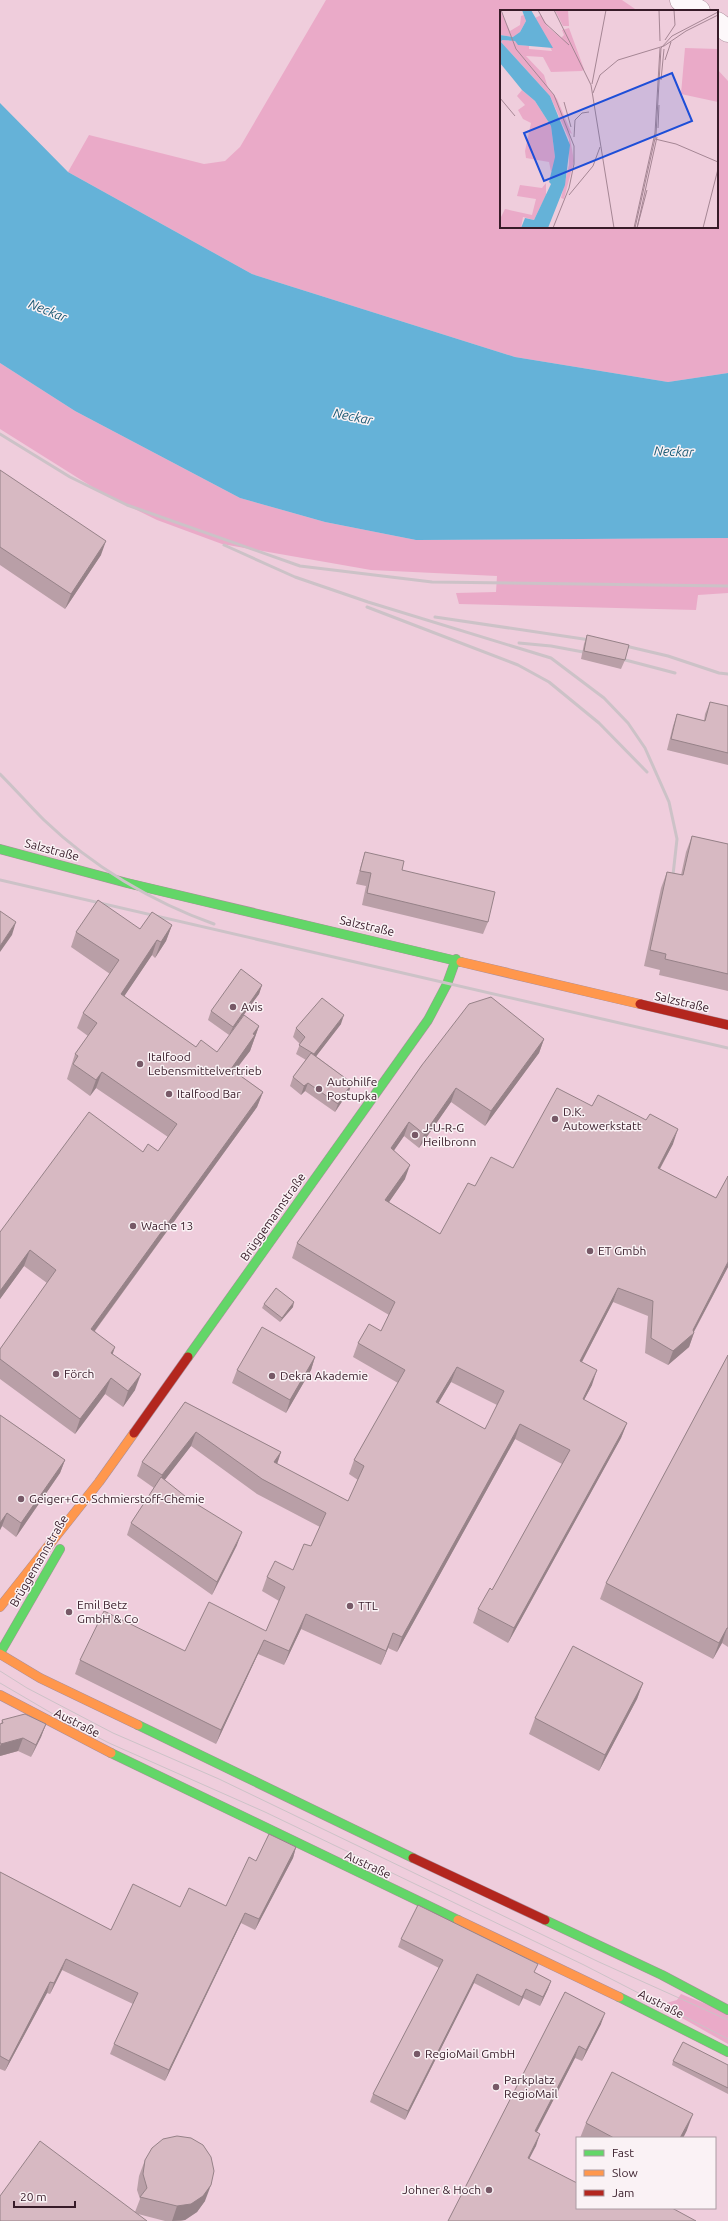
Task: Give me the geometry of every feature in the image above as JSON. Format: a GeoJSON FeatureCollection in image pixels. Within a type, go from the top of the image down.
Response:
{"type":"FeatureCollection","features":[{"type":"Feature","properties":{"kind":"street"},"geometry":{"type":"LineString","coordinates":[[681,0],[697,10]]}},
{"type":"Feature","properties":{"kind":"street"},"geometry":{"type":"LineString","coordinates":[[718,23],[728,31]]}},
{"type":"Feature","properties":{"kind":"street","name":"Salzstraße"},"geometry":{"type":"LineString","coordinates":[[0,849],[127,883],[456,959],[728,1025]]}},
{"type":"Feature","properties":{"kind":"street","name":"Brüggemannstraße"},"geometry":{"type":"LineString","coordinates":[[0,1607],[99,1482],[428,1020],[447,984],[456,959]]}},
{"type":"Feature","properties":{"kind":"street","name":"Brüggemannstraße"},"geometry":{"type":"LineString","coordinates":[[0,1653],[99,1482]]}},
{"type":"Feature","properties":{"kind":"street","name":"Austraße"},"geometry":{"type":"LineString","coordinates":[[0,1653],[40,1678],[292,1798],[432,1868],[662,1975],[728,2010]]}},
{"type":"Feature","properties":{"kind":"street","name":"Austraße"},"geometry":{"type":"LineString","coordinates":[[0,1696],[231,1814],[581,1978],[728,2052]]}},
{"type":"Feature","properties":{"kind":"shaded area"},"geometry":{"type":"Polygon","coordinates":[[[326,0],[622,0],[637,10],[500,10],[500,228],[718,228],[718,70],[728,81],[728,373],[668,382],[515,357],[252,274],[68,172],[89,135],[204,164],[225,161],[240,147],[326,0]]]}},
{"type":"Feature","properties":{"kind":"shaded area"},"geometry":{"type":"Polygon","coordinates":[[[0,363],[75,411],[240,498],[325,522],[416,540],[728,538],[728,593],[698,595],[696,610],[459,604],[456,593],[496,592],[497,576],[371,570],[222,544],[157,520],[102,493],[0,429],[0,363]]]}},
{"type":"Feature","properties":{"kind":"shaded area"},"geometry":{"type":"Polygon","coordinates":[[[681,1994],[728,2013],[728,2044],[659,2005],[677,2000],[681,1994]]]}},
{"type":"Feature","properties":{"kind":"water","name":"Neckar"},"geometry":{"type":"Polygon","coordinates":[[[0,103],[68,172],[252,274],[515,357],[668,382],[728,373],[728,538],[416,540],[325,522],[240,498],[75,411],[0,363],[0,103]]]}},
{"type":"Feature","properties":{"kind":"building"},"geometry":{"type":"Polygon","coordinates":[[[0,470],[106,541],[71,594],[0,547],[0,470]]]}},
{"type":"Feature","properties":{"kind":"building"},"geometry":{"type":"Polygon","coordinates":[[[587,635],[629,645],[625,660],[584,651],[587,635]]]}},
{"type":"Feature","properties":{"kind":"building"},"geometry":{"type":"Polygon","coordinates":[[[710,702],[728,706],[728,753],[671,739],[677,714],[705,721],[710,702]]]}},
{"type":"Feature","properties":{"kind":"building"},"geometry":{"type":"Polygon","coordinates":[[[692,836],[728,844],[728,974],[665,959],[666,954],[650,950],[667,872],[683,875],[692,836]]]}},
{"type":"Feature","properties":{"kind":"building"},"geometry":{"type":"Polygon","coordinates":[[[365,852],[404,861],[402,870],[495,892],[488,922],[367,893],[371,873],[360,871],[365,852]]]}},
{"type":"Feature","properties":{"kind":"building"},"geometry":{"type":"Polygon","coordinates":[[[98,900],[140,929],[152,912],[172,925],[161,942],[157,940],[121,994],[196,1047],[201,1040],[217,1052],[244,1015],[259,1026],[253,1034],[255,1035],[231,1069],[263,1092],[91,1329],[115,1347],[111,1353],[141,1374],[128,1391],[111,1378],[80,1419],[0,1359],[0,1349],[56,1270],[30,1250],[0,1291],[0,1232],[89,1112],[143,1152],[148,1144],[158,1151],[177,1124],[102,1072],[96,1080],[73,1064],[78,1056],[75,1054],[97,1023],[83,1013],[119,960],[76,932],[98,900]]]}},
{"type":"Feature","properties":{"kind":"building"},"geometry":{"type":"Polygon","coordinates":[[[0,911],[16,922],[0,946],[0,911]]]}},
{"type":"Feature","properties":{"kind":"building","name":"Avis"},"geometry":{"type":"Polygon","coordinates":[[[241,969],[262,985],[233,1027],[211,1011],[241,969]]]}},
{"type":"Feature","properties":{"kind":"building"},"geometry":{"type":"Polygon","coordinates":[[[491,997],[544,1039],[491,1111],[456,1088],[424,1134],[409,1122],[391,1148],[410,1165],[385,1200],[440,1234],[468,1183],[475,1186],[491,1157],[513,1168],[557,1088],[592,1106],[598,1095],[646,1120],[650,1114],[678,1129],[658,1168],[716,1198],[728,1176],[728,1262],[693,1330],[694,1333],[673,1351],[651,1338],[653,1301],[618,1288],[580,1361],[597,1370],[583,1399],[627,1423],[514,1628],[478,1609],[490,1588],[492,1590],[570,1450],[520,1424],[402,1637],[393,1633],[386,1651],[306,1614],[289,1651],[264,1640],[221,1730],[80,1660],[104,1611],[185,1651],[209,1602],[266,1631],[285,1587],[267,1577],[275,1561],[293,1570],[304,1544],[311,1546],[326,1513],[262,1479],[196,1432],[162,1475],[142,1462],[185,1402],[281,1452],[274,1462],[348,1501],[364,1466],[354,1460],[405,1370],[358,1343],[369,1324],[381,1331],[395,1302],[297,1243],[422,1065],[469,1004],[491,997]],[[457,1367],[436,1402],[485,1429],[504,1391],[457,1367]]]}},
{"type":"Feature","properties":{"kind":"building"},"geometry":{"type":"Polygon","coordinates":[[[322,998],[344,1015],[314,1054],[299,1045],[305,1037],[296,1028],[322,998]]]}},
{"type":"Feature","properties":{"kind":"building","name":"Autohilfe Postupka"},"geometry":{"type":"Polygon","coordinates":[[[311,1053],[352,1083],[338,1104],[308,1083],[304,1086],[293,1077],[311,1053]]]}},
{"type":"Feature","properties":{"kind":"building"},"geometry":{"type":"Polygon","coordinates":[[[276,1288],[294,1302],[282,1318],[264,1304],[276,1288]]]}},
{"type":"Feature","properties":{"kind":"building","name":"Dekra Akademie"},"geometry":{"type":"Polygon","coordinates":[[[262,1327],[315,1357],[290,1400],[237,1370],[262,1327]]]}},
{"type":"Feature","properties":{"kind":"building"},"geometry":{"type":"Polygon","coordinates":[[[728,1355],[728,1628],[719,1643],[606,1583],[728,1355]]]}},
{"type":"Feature","properties":{"kind":"building","name":"Geiger+Co. Schmierstoff-Chemie"},"geometry":{"type":"Polygon","coordinates":[[[0,1415],[65,1460],[21,1523],[7,1513],[0,1523],[0,1415]]]}},
{"type":"Feature","properties":{"kind":"building"},"geometry":{"type":"Polygon","coordinates":[[[161,1477],[190,1500],[242,1532],[217,1582],[131,1523],[161,1477]]]}},
{"type":"Feature","properties":{"kind":"building"},"geometry":{"type":"Polygon","coordinates":[[[573,1646],[643,1683],[605,1755],[535,1718],[573,1646]]]}},
{"type":"Feature","properties":{"kind":"building"},"geometry":{"type":"Polygon","coordinates":[[[25,1714],[46,1724],[36,1745],[23,1738],[1,1744],[0,1724],[3,1723],[2,1720],[25,1714]]]}},
{"type":"Feature","properties":{"kind":"building"},"geometry":{"type":"Polygon","coordinates":[[[269,1834],[296,1847],[259,1919],[245,1913],[169,2070],[114,2044],[138,1993],[66,1959],[54,1983],[50,1982],[9,2061],[0,2056],[0,1872],[111,1930],[133,1884],[180,1907],[189,1888],[226,1906],[249,1857],[256,1861],[269,1834]]]}},
{"type":"Feature","properties":{"kind":"building","name":"RegioMail GmbH"},"geometry":{"type":"Polygon","coordinates":[[[418,1905],[538,1964],[534,1972],[551,1981],[543,1997],[526,1989],[522,1997],[477,1974],[408,2111],[373,2094],[443,1960],[401,1939],[418,1905]]]}},
{"type":"Feature","properties":{"kind":"building"},"geometry":{"type":"Polygon","coordinates":[[[565,1992],[605,2013],[586,2050],[579,2046],[535,2131],[540,2134],[528,2158],[576,2182],[576,2209],[674,2209],[696,2221],[448,2221],[565,1992]]]}},
{"type":"Feature","properties":{"kind":"building"},"geometry":{"type":"Polygon","coordinates":[[[683,2042],[728,2065],[728,2088],[673,2061],[683,2042]]]}},
{"type":"Feature","properties":{"kind":"building"},"geometry":{"type":"Polygon","coordinates":[[[612,2072],[693,2114],[681,2137],[612,2137],[586,2123],[612,2072]]]}},
{"type":"Feature","properties":{"kind":"building"},"geometry":{"type":"Polygon","coordinates":[[[177,2136],[191,2138],[203,2145],[211,2157],[214,2171],[211,2185],[203,2196],[191,2204],[177,2206],[140,2197],[147,2188],[143,2174],[145,2160],[152,2148],[163,2139],[177,2136]]]}},
{"type":"Feature","properties":{"kind":"building"},"geometry":{"type":"Polygon","coordinates":[[[40,2141],[147,2221],[0,2221],[0,2196],[40,2141]]]}},
{"type":"Feature","properties":{"kind":"tram line"},"geometry":{"type":"LineString","coordinates":[[0,1671],[27,1688],[113,1733],[219,1779],[599,1962],[728,2020]]}},
{"type":"Feature","properties":{"kind":"tram line"},"geometry":{"type":"LineString","coordinates":[[0,1683],[53,1714],[109,1743],[265,1812],[584,1965],[728,2039]]}},
{"type":"Feature","properties":{"kind":"railway"},"geometry":{"type":"LineString","coordinates":[[0,434],[70,477],[127,505],[300,566],[432,582],[728,586]]}},
{"type":"Feature","properties":{"kind":"railway"},"geometry":{"type":"LineString","coordinates":[[224,545],[295,577],[368,602],[551,658],[604,698],[628,723],[645,748],[669,802],[677,839],[672,884]]}},
{"type":"Feature","properties":{"kind":"railway"},"geometry":{"type":"LineString","coordinates":[[367,607],[518,665],[549,682],[599,723],[647,772]]}},
{"type":"Feature","properties":{"kind":"railway"},"geometry":{"type":"LineString","coordinates":[[435,617],[597,641]]}},
{"type":"Feature","properties":{"kind":"railway"},"geometry":{"type":"LineString","coordinates":[[519,643],[551,646],[594,654]]}},
{"type":"Feature","properties":{"kind":"railway"},"geometry":{"type":"LineString","coordinates":[[617,644],[668,656],[719,673],[728,674]]}},
{"type":"Feature","properties":{"kind":"railway"},"geometry":{"type":"LineString","coordinates":[[614,657],[675,673]]}},
{"type":"Feature","properties":{"kind":"railway"},"geometry":{"type":"LineString","coordinates":[[0,774],[44,820],[82,853],[146,894],[214,924]]}},
{"type":"Feature","properties":{"kind":"railway"},"geometry":{"type":"LineString","coordinates":[[0,880],[728,1048]]}},
{"type":"Feature","properties":{"kind":"traffic: fast"},"geometry":{"type":"LineString","coordinates":[[0,849],[127,883],[461,962]]}},
{"type":"Feature","properties":{"kind":"traffic: fast"},"geometry":{"type":"LineString","coordinates":[[188,1357],[428,1020],[447,984],[456,959]]}},
{"type":"Feature","properties":{"kind":"traffic: fast"},"geometry":{"type":"LineString","coordinates":[[0,1653],[60,1549]]}},
{"type":"Feature","properties":{"kind":"traffic: fast"},"geometry":{"type":"LineString","coordinates":[[138,1725],[413,1858]]}},
{"type":"Feature","properties":{"kind":"traffic: fast"},"geometry":{"type":"LineString","coordinates":[[111,1753],[458,1920]]}},
{"type":"Feature","properties":{"kind":"traffic: fast"},"geometry":{"type":"LineString","coordinates":[[545,1920],[662,1975],[728,2010]]}},
{"type":"Feature","properties":{"kind":"traffic: fast"},"geometry":{"type":"LineString","coordinates":[[619,1997],[728,2052]]}},
{"type":"Feature","properties":{"kind":"traffic: slow"},"geometry":{"type":"LineString","coordinates":[[461,962],[640,1004]]}},
{"type":"Feature","properties":{"kind":"traffic: slow"},"geometry":{"type":"LineString","coordinates":[[0,1607],[99,1482],[134,1433]]}},
{"type":"Feature","properties":{"kind":"traffic: slow"},"geometry":{"type":"LineString","coordinates":[[0,1654],[40,1678],[138,1725]]}},
{"type":"Feature","properties":{"kind":"traffic: slow"},"geometry":{"type":"LineString","coordinates":[[0,1695],[111,1753]]}},
{"type":"Feature","properties":{"kind":"traffic: slow"},"geometry":{"type":"LineString","coordinates":[[458,1920],[619,1997]]}},
{"type":"Feature","properties":{"kind":"traffic: jam"},"geometry":{"type":"LineString","coordinates":[[640,1004],[728,1025]]}},
{"type":"Feature","properties":{"kind":"traffic: jam"},"geometry":{"type":"LineString","coordinates":[[134,1433],[188,1357]]}},
{"type":"Feature","properties":{"kind":"traffic: jam"},"geometry":{"type":"LineString","coordinates":[[413,1858],[545,1920]]}},
{"type":"Feature","properties":{"kind":"place","name":"Avis"},"geometry":{"type":"Point","coordinates":[233,1007]}},
{"type":"Feature","properties":{"kind":"place","name":"Italfood Lebensmittelvertrieb"},"geometry":{"type":"Point","coordinates":[140,1064]}},
{"type":"Feature","properties":{"kind":"place","name":"Autohilfe Postupka"},"geometry":{"type":"Point","coordinates":[319,1089]}},
{"type":"Feature","properties":{"kind":"place","name":"Italfood Bar"},"geometry":{"type":"Point","coordinates":[169,1094]}},
{"type":"Feature","properties":{"kind":"place","name":"D.K. Autowerkstatt"},"geometry":{"type":"Point","coordinates":[555,1119]}},
{"type":"Feature","properties":{"kind":"place","name":"J⁃U⁃R⁃G Heilbronn"},"geometry":{"type":"Point","coordinates":[415,1135]}},
{"type":"Feature","properties":{"kind":"place","name":"Wache 13"},"geometry":{"type":"Point","coordinates":[133,1226]}},
{"type":"Feature","properties":{"kind":"place","name":"ET Gmbh"},"geometry":{"type":"Point","coordinates":[590,1251]}},
{"type":"Feature","properties":{"kind":"place","name":"Förch"},"geometry":{"type":"Point","coordinates":[56,1374]}},
{"type":"Feature","properties":{"kind":"place","name":"Dekra Akademie"},"geometry":{"type":"Point","coordinates":[272,1376]}},
{"type":"Feature","properties":{"kind":"place","name":"Geiger+Co. Schmierstoff-Chemie"},"geometry":{"type":"Point","coordinates":[21,1499]}},
{"type":"Feature","properties":{"kind":"place","name":"TTL"},"geometry":{"type":"Point","coordinates":[350,1606]}},
{"type":"Feature","properties":{"kind":"place","name":"Emil Betz GmbH & Co"},"geometry":{"type":"Point","coordinates":[69,1612]}},
{"type":"Feature","properties":{"kind":"place","name":"RegioMail GmbH"},"geometry":{"type":"Point","coordinates":[417,2054]}},
{"type":"Feature","properties":{"kind":"place","name":"Parkplatz RegioMail"},"geometry":{"type":"Point","coordinates":[496,2087]}},
{"type":"Feature","properties":{"kind":"place","name":"Johner & Hoch"},"geometry":{"type":"Point","coordinates":[489,2190]}}]}
